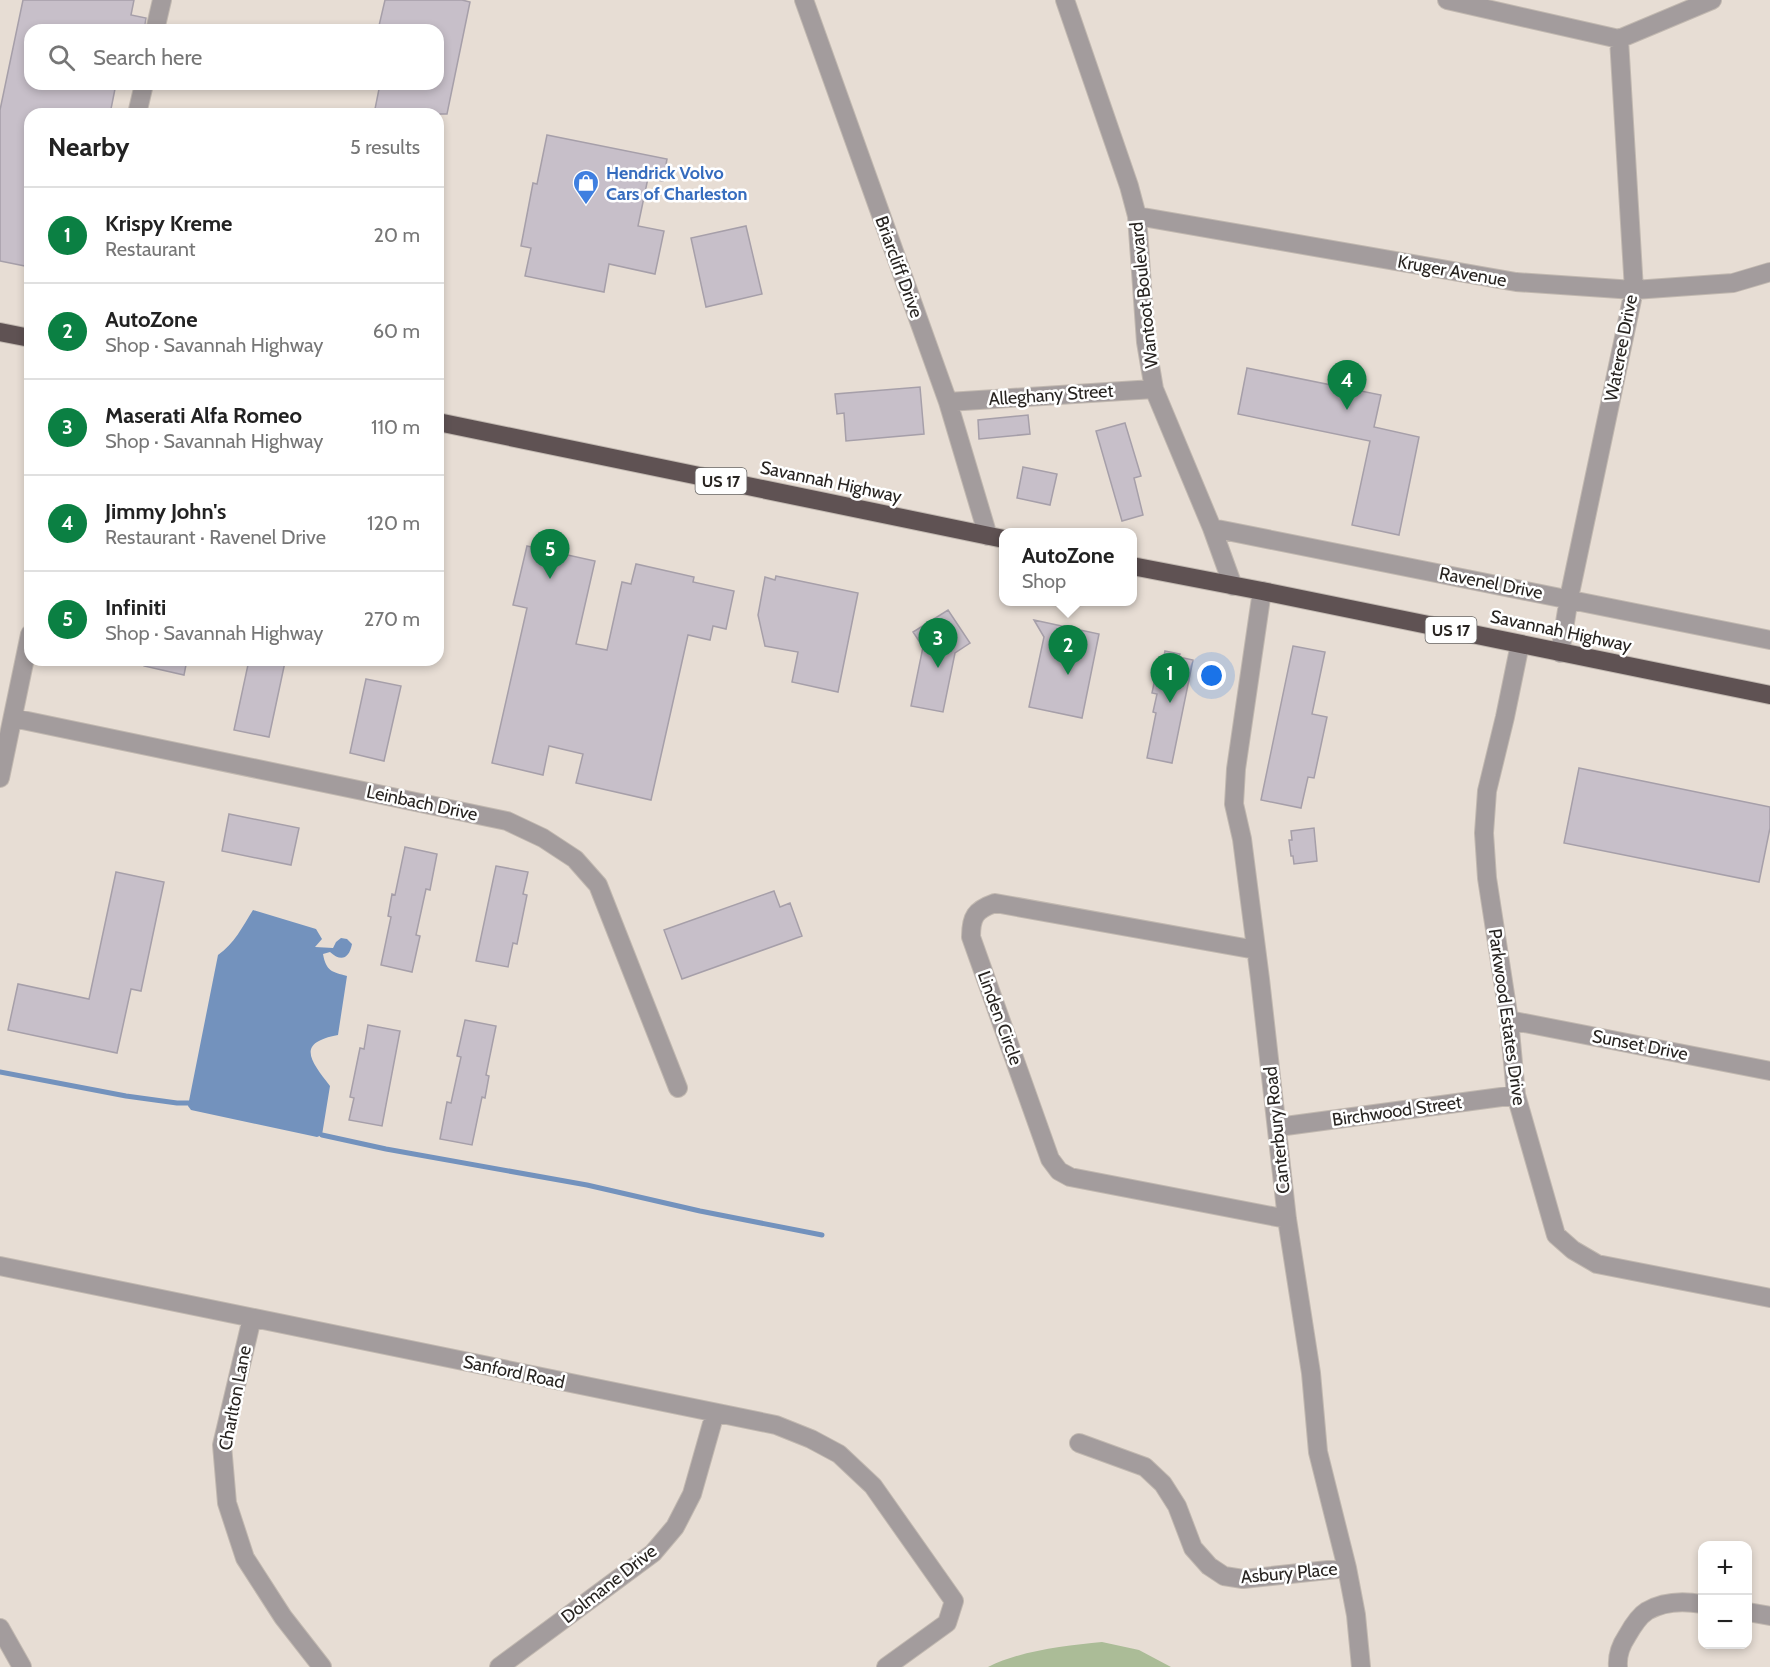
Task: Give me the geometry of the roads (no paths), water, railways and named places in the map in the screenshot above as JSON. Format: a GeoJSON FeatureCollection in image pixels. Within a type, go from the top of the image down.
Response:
{"type":"FeatureCollection","features":[{"type":"Feature","properties":{"kind":"highway"},"geometry":{"type":"LineString","coordinates":[[0,332],[24,337]]}},
{"type":"Feature","properties":{"kind":"highway","name":"Savannah Highway"},"geometry":{"type":"LineString","coordinates":[[444,423],[996,538]]}},
{"type":"Feature","properties":{"kind":"highway","name":"Savannah Highway"},"geometry":{"type":"LineString","coordinates":[[1137,567],[1770,695]]}},
{"type":"Feature","properties":{"kind":"street"},"geometry":{"type":"LineString","coordinates":[[156,24],[162,0]]}},
{"type":"Feature","properties":{"kind":"street","name":"Briarcliff Drive"},"geometry":{"type":"LineString","coordinates":[[804,0],[996,538]]}},
{"type":"Feature","properties":{"kind":"street","name":"Wantoot Boulevard"},"geometry":{"type":"LineString","coordinates":[[1065,0],[1129,186],[1137,216],[1146,342],[1154,389],[1212,528],[1233,586]]}},
{"type":"Feature","properties":{"kind":"street"},"geometry":{"type":"LineString","coordinates":[[1447,0],[1619,39],[1712,0]]}},
{"type":"Feature","properties":{"kind":"street","name":"Wateree Drive"},"geometry":{"type":"LineString","coordinates":[[1560,653],[1569,598],[1634,290],[1619,39]]}},
{"type":"Feature","properties":{"kind":"street"},"geometry":{"type":"LineString","coordinates":[[139,108],[143,90]]}},
{"type":"Feature","properties":{"kind":"street","name":"Kruger Avenue"},"geometry":{"type":"LineString","coordinates":[[1137,216],[1516,282],[1634,290],[1732,283],[1770,272]]}},
{"type":"Feature","properties":{"kind":"street","name":"Alleghany Street"},"geometry":{"type":"LineString","coordinates":[[948,402],[1154,389]]}},
{"type":"Feature","properties":{"kind":"street","name":"Ravenel Drive"},"geometry":{"type":"LineString","coordinates":[[1212,528],[1770,640]]}},
{"type":"Feature","properties":{"kind":"street","name":"Canterbury Road"},"geometry":{"type":"LineString","coordinates":[[1262,591],[1236,769],[1234,804],[1242,839],[1278,1127],[1287,1219],[1311,1373],[1318,1452],[1347,1568],[1356,1615],[1360,1667]]}},
{"type":"Feature","properties":{"kind":"street","name":"Parkwood Estates Drive"},"geometry":{"type":"LineString","coordinates":[[1520,644],[1505,717],[1486,791],[1484,833],[1487,878],[1509,1020],[1516,1095],[1556,1235],[1573,1250],[1597,1264],[1770,1298]]}},
{"type":"Feature","properties":{"kind":"street"},"geometry":{"type":"LineString","coordinates":[[0,778],[24,666]]}},
{"type":"Feature","properties":{"kind":"street","name":"Leinbach Drive"},"geometry":{"type":"LineString","coordinates":[[14,718],[507,820],[543,838],[575,859],[598,885],[678,1088]]}},
{"type":"Feature","properties":{"kind":"street","name":"Linden Circle"},"geometry":{"type":"LineString","coordinates":[[1256,950],[995,903],[982,908],[975,915],[971,924],[971,937],[1050,1159],[1059,1171],[1070,1177],[1287,1219]]}},
{"type":"Feature","properties":{"kind":"street","name":"Sunset Drive"},"geometry":{"type":"LineString","coordinates":[[1509,1020],[1770,1071]]}},
{"type":"Feature","properties":{"kind":"street","name":"Birchwood Street"},"geometry":{"type":"LineString","coordinates":[[1278,1127],[1516,1095]]}},
{"type":"Feature","properties":{"kind":"street","name":"Sanford Road"},"geometry":{"type":"LineString","coordinates":[[0,1266],[776,1425],[811,1439],[839,1454],[873,1486],[954,1601],[947,1623],[886,1667]]}},
{"type":"Feature","properties":{"kind":"street","name":"Charlton Lane"},"geometry":{"type":"LineString","coordinates":[[252,1318],[222,1445],[227,1503],[245,1558],[283,1617],[322,1667]]}},
{"type":"Feature","properties":{"kind":"street","name":"Dolmane Drive"},"geometry":{"type":"LineString","coordinates":[[499,1667],[653,1553],[675,1527],[692,1494],[715,1413]]}},
{"type":"Feature","properties":{"kind":"street","name":"Asbury Place"},"geometry":{"type":"LineString","coordinates":[[1079,1443],[1144,1467],[1163,1485],[1177,1506],[1193,1548],[1209,1566],[1224,1576],[1243,1579],[1347,1568]]}},
{"type":"Feature","properties":{"kind":"street"},"geometry":{"type":"LineString","coordinates":[[1618,1667],[1622,1645],[1633,1625],[1646,1611],[1685,1601],[1698,1603]]}},
{"type":"Feature","properties":{"kind":"street"},"geometry":{"type":"LineString","coordinates":[[1752,1613],[1770,1616]]}},
{"type":"Feature","properties":{"kind":"street"},"geometry":{"type":"LineString","coordinates":[[0,1628],[22,1667]]}},
{"type":"Feature","properties":{"kind":"water"},"geometry":{"type":"Polygon","coordinates":[[[253,910],[316,929],[322,939],[315,947],[333,948],[341,938],[347,939],[352,944],[347,956],[341,958],[330,952],[323,954],[330,970],[347,976],[338,1035],[325,1038],[312,1048],[313,1061],[330,1086],[322,1135],[317,1137],[191,1110],[188,1106],[218,955],[233,940],[253,910]]]}},
{"type":"Feature","properties":{"kind":"waterway"},"geometry":{"type":"LineString","coordinates":[[0,1072],[126,1096],[189,1103]]}},
{"type":"Feature","properties":{"kind":"waterway"},"geometry":{"type":"LineString","coordinates":[[322,1135],[386,1149],[587,1185],[700,1211],[822,1235]]}},
{"type":"Feature","properties":{"kind":"place","name":"Hendrick Volvo Cars of Charleston"},"geometry":{"type":"Point","coordinates":[586,206]}},
{"type":"Feature","properties":{"kind":"place","name":"Jimmy John's"},"geometry":{"type":"Point","coordinates":[1347,410]}},
{"type":"Feature","properties":{"kind":"place","name":"Infiniti"},"geometry":{"type":"Point","coordinates":[550,579]}},
{"type":"Feature","properties":{"kind":"place","name":"Maserati Alfa Romeo"},"geometry":{"type":"Point","coordinates":[938,668]}},
{"type":"Feature","properties":{"kind":"place","name":"AutoZone"},"geometry":{"type":"Point","coordinates":[1068,675]}},
{"type":"Feature","properties":{"kind":"place","name":"Krispy Kreme"},"geometry":{"type":"Point","coordinates":[1170,703]}}]}
